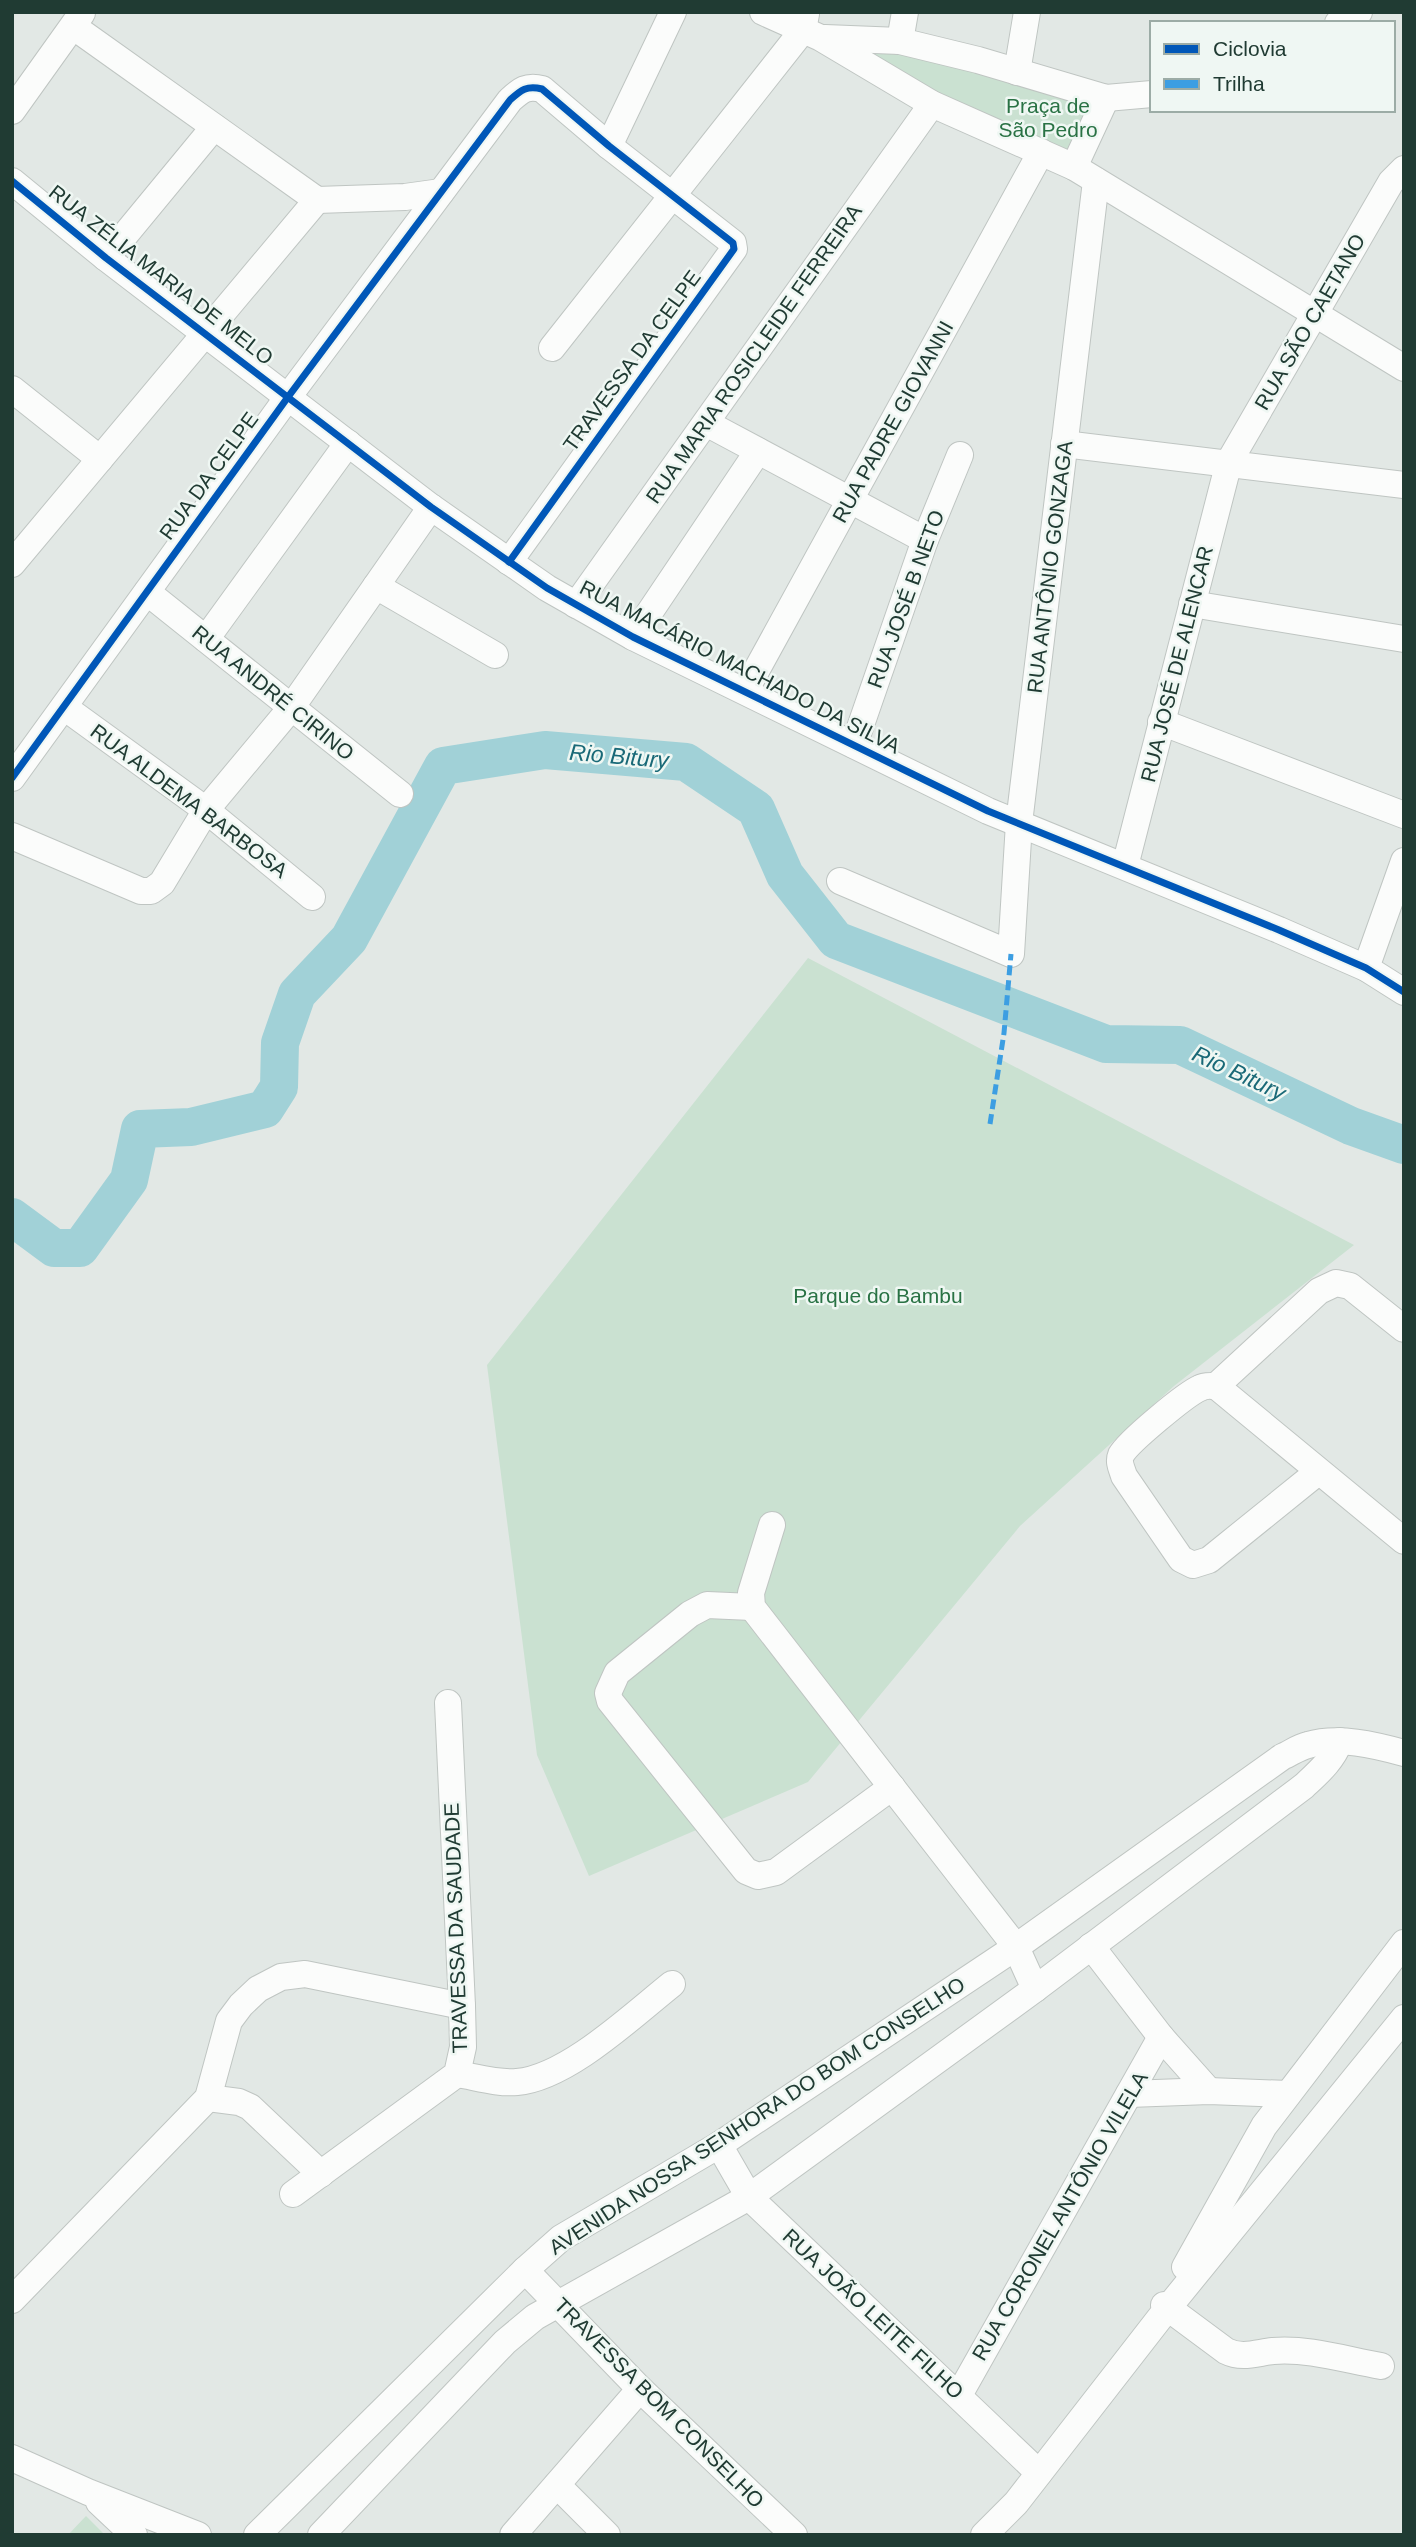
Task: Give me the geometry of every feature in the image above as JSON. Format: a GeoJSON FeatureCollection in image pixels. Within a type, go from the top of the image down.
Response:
{"type":"FeatureCollection","features":[{"type":"Feature","properties":{"kind":"street"},"geometry":{"type":"LineString","coordinates":[[671,195],[609,146],[673,12]]}},
{"type":"Feature","properties":{"kind":"street"},"geometry":{"type":"LineString","coordinates":[[763,12],[810,27],[900,41],[1106,98],[1150,94]]}},
{"type":"Feature","properties":{"kind":"street"},"geometry":{"type":"LineString","coordinates":[[900,41],[905,12]]}},
{"type":"Feature","properties":{"kind":"street"},"geometry":{"type":"LineString","coordinates":[[1017,72],[1027,12]]}},
{"type":"Feature","properties":{"kind":"street"},"geometry":{"type":"LineString","coordinates":[[1342,21],[1359,12]]}},
{"type":"Feature","properties":{"kind":"street"},"geometry":{"type":"LineString","coordinates":[[12,111],[78,20],[214,127],[317,200],[405,197],[441,192]]}},
{"type":"Feature","properties":{"kind":"street"},"geometry":{"type":"LineString","coordinates":[[810,27],[932,104],[1074,167],[1404,368]]}},
{"type":"Feature","properties":{"kind":"street"},"geometry":{"type":"LineString","coordinates":[[552,348],[671,195],[810,27]]}},
{"type":"Feature","properties":{"kind":"street","name":"RUA DA CELPE"},"geometry":{"type":"LineString","coordinates":[[12,778],[288,397],[510,100],[523,88],[538,88],[550,95],[609,146]]}},
{"type":"Feature","properties":{"kind":"street"},"geometry":{"type":"LineString","coordinates":[[1074,167],[1106,98]]}},
{"type":"Feature","properties":{"kind":"street","name":"RUA MARIA ROSICLEIDE FERREIRA"},"geometry":{"type":"LineString","coordinates":[[576,605],[932,104]]}},
{"type":"Feature","properties":{"kind":"street"},"geometry":{"type":"LineString","coordinates":[[106,258],[214,127]]}},
{"type":"Feature","properties":{"kind":"street","name":"RUA PADRE GIOVANNI"},"geometry":{"type":"LineString","coordinates":[[745,691],[1041,152]]}},
{"type":"Feature","properties":{"kind":"street","name":"RUA SÃO CAETANO"},"geometry":{"type":"LineString","coordinates":[[1229,462],[1397,175]]}},
{"type":"Feature","properties":{"kind":"street","name":"RUA ZÉLIA MARIA DE MELO"},"geometry":{"type":"LineString","coordinates":[[12,181],[106,258],[288,397]]}},
{"type":"Feature","properties":{"kind":"street","name":"RUA ANTÔNIO GONZAGA"},"geometry":{"type":"LineString","coordinates":[[840,881],[1011,954],[1019,823],[1096,181]]}},
{"type":"Feature","properties":{"kind":"street","name":"TRAVESSA DA CELPE"},"geometry":{"type":"LineString","coordinates":[[509,562],[734,249],[733,243],[671,195]]}},
{"type":"Feature","properties":{"kind":"street"},"geometry":{"type":"LineString","coordinates":[[12,564],[317,200]]}},
{"type":"Feature","properties":{"kind":"street"},"geometry":{"type":"LineString","coordinates":[[12,389],[100,459]]}},
{"type":"Feature","properties":{"kind":"street","name":"RUA MACÁRIO MACHADO DA SILVA"},"geometry":{"type":"LineString","coordinates":[[288,397],[431,507],[509,562],[576,605],[633,636],[988,811],[1366,968],[1404,992]]}},
{"type":"Feature","properties":{"kind":"street"},"geometry":{"type":"LineString","coordinates":[[706,423],[925,540]]}},
{"type":"Feature","properties":{"kind":"street"},"geometry":{"type":"LineString","coordinates":[[206,639],[348,443]]}},
{"type":"Feature","properties":{"kind":"street"},"geometry":{"type":"LineString","coordinates":[[1064,444],[1404,485]]}},
{"type":"Feature","properties":{"kind":"street"},"geometry":{"type":"LineString","coordinates":[[633,636],[758,451]]}},
{"type":"Feature","properties":{"kind":"street","name":"RUA JOSÉ B NETO"},"geometry":{"type":"LineString","coordinates":[[854,745],[925,540],[960,455]]}},
{"type":"Feature","properties":{"kind":"street","name":"RUA JOSÉ DE ALENCAR"},"geometry":{"type":"LineString","coordinates":[[1125,866],[1229,462]]}},
{"type":"Feature","properties":{"kind":"street"},"geometry":{"type":"LineString","coordinates":[[12,836],[141,891],[156,888],[166,877],[206,810],[291,708],[431,507]]}},
{"type":"Feature","properties":{"kind":"street"},"geometry":{"type":"LineString","coordinates":[[376,586],[495,655]]}},
{"type":"Feature","properties":{"kind":"street","name":"RUA ANDRÉ CIRINO"},"geometry":{"type":"LineString","coordinates":[[147,592],[400,794]]}},
{"type":"Feature","properties":{"kind":"street"},"geometry":{"type":"LineString","coordinates":[[1192,604],[1404,639]]}},
{"type":"Feature","properties":{"kind":"street","name":"RUA ALDEMA BARBOSA"},"geometry":{"type":"LineString","coordinates":[[64,707],[206,810],[312,897]]}},
{"type":"Feature","properties":{"kind":"street"},"geometry":{"type":"LineString","coordinates":[[1161,722],[1404,815]]}},
{"type":"Feature","properties":{"kind":"street"},"geometry":{"type":"LineString","coordinates":[[1366,968],[1404,861]]}},
{"type":"Feature","properties":{"kind":"street"},"geometry":{"type":"LineString","coordinates":[[1216,1386],[1319,1291],[1336,1283],[1350,1286],[1363,1294],[1404,1329]]}},
{"type":"Feature","properties":{"kind":"street"},"geometry":{"type":"LineString","coordinates":[[1318,1472],[1209,1560],[1193,1565],[1181,1559],[1124,1476],[1120,1461],[1122,1453],[1133,1441],[1188,1394],[1205,1386],[1216,1386],[1404,1541]]}},
{"type":"Feature","properties":{"kind":"street"},"geometry":{"type":"LineString","coordinates":[[772,1525],[751,1593],[752,1607],[1016,1947],[1035,1989]]}},
{"type":"Feature","properties":{"kind":"street"},"geometry":{"type":"LineString","coordinates":[[752,1607],[707,1605],[690,1614],[617,1673],[608,1693],[610,1701],[746,1871],[758,1876],[776,1872],[892,1787]]}},
{"type":"Feature","properties":{"kind":"street","name":"TRAVESSA DA SAUDADE"},"geometry":{"type":"LineString","coordinates":[[293,2194],[457,2074],[463,2047],[448,1703]]}},
{"type":"Feature","properties":{"kind":"street"},"geometry":{"type":"LineString","coordinates":[[321,2535],[505,2342],[535,2317],[749,2197],[1035,1989],[1304,1786],[1334,1756],[1340,1741]]}},
{"type":"Feature","properties":{"kind":"street","name":"AVENIDA NOSSA SENHORA DO BOM CONSELHO"},"geometry":{"type":"LineString","coordinates":[[257,2535],[525,2270],[561,2238],[719,2146],[1016,1947],[1282,1757],[1308,1745],[1340,1741],[1404,1753]]}},
{"type":"Feature","properties":{"kind":"street"},"geometry":{"type":"LineString","coordinates":[[1164,2311],[1264,2126],[1404,1943]]}},
{"type":"Feature","properties":{"kind":"street"},"geometry":{"type":"LineString","coordinates":[[1091,1947],[1161,2038],[1209,2091]]}},
{"type":"Feature","properties":{"kind":"street"},"geometry":{"type":"LineString","coordinates":[[12,2300],[208,2098],[229,2021],[258,1989],[281,1977],[305,1974],[462,2006]]}},
{"type":"Feature","properties":{"kind":"street"},"geometry":{"type":"LineString","coordinates":[[457,2074],[516,2082],[538,2077],[584,2054],[672,1984]]}},
{"type":"Feature","properties":{"kind":"street"},"geometry":{"type":"LineString","coordinates":[[984,2535],[1016,2502],[1164,2311],[1404,2018]]}},
{"type":"Feature","properties":{"kind":"street","name":"RUA CORONEL ANTÔNIO VILELA"},"geometry":{"type":"LineString","coordinates":[[959,2395],[1161,2038]]}},
{"type":"Feature","properties":{"kind":"street"},"geometry":{"type":"LineString","coordinates":[[1129,2094],[1209,2091],[1288,2094]]}},
{"type":"Feature","properties":{"kind":"street"},"geometry":{"type":"LineString","coordinates":[[208,2098],[239,2102],[250,2107],[321,2174]]}},
{"type":"Feature","properties":{"kind":"street","name":"RUA JOÃO LEITE FILHO"},"geometry":{"type":"LineString","coordinates":[[719,2146],[749,2197],[1039,2473]]}},
{"type":"Feature","properties":{"kind":"street","name":"TRAVESSA BOM CONSELHO"},"geometry":{"type":"LineString","coordinates":[[525,2270],[640,2389],[794,2535]]}},
{"type":"Feature","properties":{"kind":"street"},"geometry":{"type":"LineString","coordinates":[[1164,2311],[1237,2356],[1276,2351],[1309,2353],[1381,2366]]}},
{"type":"Feature","properties":{"kind":"street"},"geometry":{"type":"LineString","coordinates":[[513,2535],[640,2389]]}},
{"type":"Feature","properties":{"kind":"street"},"geometry":{"type":"LineString","coordinates":[[12,2458],[88,2492],[198,2535]]}},
{"type":"Feature","properties":{"kind":"street"},"geometry":{"type":"LineString","coordinates":[[557,2485],[607,2535]]}},
{"type":"Feature","properties":{"kind":"street"},"geometry":{"type":"LineString","coordinates":[[88,2492],[134,2535]]}},
{"type":"Feature","properties":{"kind":"green space","name":"Praça de São Pedro"},"geometry":{"type":"Polygon","coordinates":[[[874,39],[1106,98],[1059,160],[863,62],[874,39]]]}},
{"type":"Feature","properties":{"kind":"green space","name":"Parque do Bambu"},"geometry":{"type":"Polygon","coordinates":[[[808,958],[1354,1245],[1174,1386],[1020,1526],[808,1782],[589,1876],[537,1755],[487,1365],[808,958]]]}},
{"type":"Feature","properties":{"kind":"green space"},"geometry":{"type":"Polygon","coordinates":[[[86,2516],[105,2535],[68,2535],[86,2516]]]}},
{"type":"Feature","properties":{"kind":"waterway","name":"Rio Bitury"},"geometry":{"type":"LineString","coordinates":[[12,1217],[54,1248],[80,1248],[129,1180],[140,1129],[191,1127],[265,1109],[279,1087],[280,1043],[297,994],[349,939],[443,766],[545,750],[686,762],[756,809],[785,875],[836,940],[1106,1044],[1180,1045],[1351,1126],[1404,1145]]}},
{"type":"Feature","properties":{"kind":"marked path"},"geometry":{"type":"LineString","coordinates":[[990,1124],[1004,1033],[1011,954]]}},
{"type":"Feature","properties":{"kind":"cycle path"},"geometry":{"type":"LineString","coordinates":[[12,778],[288,397],[510,100],[521,91],[532,88],[542,89],[609,146],[733,243],[734,249],[509,562]]}},
{"type":"Feature","properties":{"kind":"cycle path"},"geometry":{"type":"LineString","coordinates":[[12,181],[106,258],[431,507],[547,588],[633,637],[988,811],[1279,930],[1366,968],[1404,992]]}}]}
